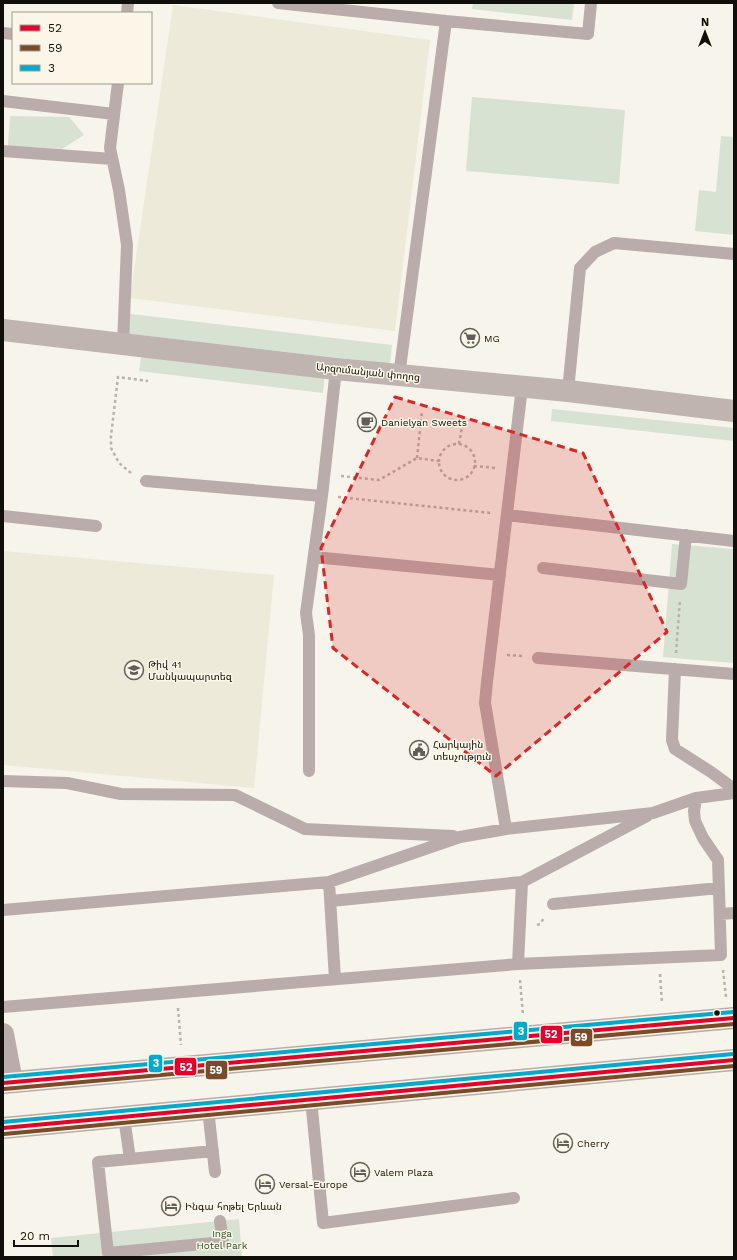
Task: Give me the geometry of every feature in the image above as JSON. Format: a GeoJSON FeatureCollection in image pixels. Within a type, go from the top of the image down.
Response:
{"type":"FeatureCollection","features":[{"type":"Feature","properties":{"kind":"main road","name":"Արզումանյան փողոց"},"geometry":{"type":"LineString","coordinates":[[3,330],[399,376],[568,391],[734,411]]}},
{"type":"Feature","properties":{"kind":"main road"},"geometry":{"type":"LineString","coordinates":[[7,1082],[734,1018]]}},
{"type":"Feature","properties":{"kind":"main road"},"geometry":{"type":"LineString","coordinates":[[3,1128],[734,1060]]}},
{"type":"Feature","properties":{"kind":"street"},"geometry":{"type":"LineString","coordinates":[[3,1034],[7,1082]]}},
{"type":"Feature","properties":{"kind":"lane"},"geometry":{"type":"LineString","coordinates":[[278,3],[588,34],[591,3]]}},
{"type":"Feature","properties":{"kind":"lane"},"geometry":{"type":"LineString","coordinates":[[399,376],[446,21]]}},
{"type":"Feature","properties":{"kind":"lane"},"geometry":{"type":"LineString","coordinates":[[118,84],[110,148],[119,190],[127,245],[123,344]]}},
{"type":"Feature","properties":{"kind":"lane"},"geometry":{"type":"LineString","coordinates":[[3,101],[114,114]]}},
{"type":"Feature","properties":{"kind":"lane"},"geometry":{"type":"LineString","coordinates":[[3,151],[112,159]]}},
{"type":"Feature","properties":{"kind":"lane"},"geometry":{"type":"LineString","coordinates":[[568,391],[580,268],[595,252],[614,243],[734,254]]}},
{"type":"Feature","properties":{"kind":"lane"},"geometry":{"type":"LineString","coordinates":[[308,771],[309,635],[306,613],[322,496],[336,369]]}},
{"type":"Feature","properties":{"kind":"lane"},"geometry":{"type":"LineString","coordinates":[[506,829],[486,703],[490,654],[522,387]]}},
{"type":"Feature","properties":{"kind":"lane"},"geometry":{"type":"LineString","coordinates":[[146,481],[322,496]]}},
{"type":"Feature","properties":{"kind":"lane"},"geometry":{"type":"LineString","coordinates":[[507,515],[734,541]]}},
{"type":"Feature","properties":{"kind":"lane"},"geometry":{"type":"LineString","coordinates":[[3,516],[96,526]]}},
{"type":"Feature","properties":{"kind":"lane"},"geometry":{"type":"LineString","coordinates":[[543,568],[682,584],[686,535]]}},
{"type":"Feature","properties":{"kind":"lane"},"geometry":{"type":"LineString","coordinates":[[314,558],[500,575]]}},
{"type":"Feature","properties":{"kind":"lane"},"geometry":{"type":"LineString","coordinates":[[538,658],[734,674]]}},
{"type":"Feature","properties":{"kind":"lane"},"geometry":{"type":"LineString","coordinates":[[675,669],[672,740],[675,749],[734,789]]}},
{"type":"Feature","properties":{"kind":"lane"},"geometry":{"type":"LineString","coordinates":[[3,781],[67,783],[121,794],[235,795],[305,829],[460,837]]}},
{"type":"Feature","properties":{"kind":"lane"},"geometry":{"type":"LineString","coordinates":[[330,901],[522,882],[653,813],[696,798],[734,793]]}},
{"type":"Feature","properties":{"kind":"lane"},"geometry":{"type":"LineString","coordinates":[[3,1007],[518,964],[721,955],[718,860],[703,838],[695,821],[694,811],[696,798]]}},
{"type":"Feature","properties":{"kind":"lane"},"geometry":{"type":"LineString","coordinates":[[3,910],[329,882],[460,837],[506,829],[653,813]]}},
{"type":"Feature","properties":{"kind":"lane"},"geometry":{"type":"LineString","coordinates":[[329,882],[335,979]]}},
{"type":"Feature","properties":{"kind":"lane"},"geometry":{"type":"LineString","coordinates":[[518,964],[522,882]]}},
{"type":"Feature","properties":{"kind":"lane"},"geometry":{"type":"LineString","coordinates":[[553,904],[719,888]]}},
{"type":"Feature","properties":{"kind":"lane"},"geometry":{"type":"LineString","coordinates":[[720,914],[734,913]]}},
{"type":"Feature","properties":{"kind":"lane"},"geometry":{"type":"LineString","coordinates":[[311,1099],[323,1223],[514,1198]]}},
{"type":"Feature","properties":{"kind":"lane"},"geometry":{"type":"LineString","coordinates":[[208,1109],[215,1172]]}},
{"type":"Feature","properties":{"kind":"lane"},"geometry":{"type":"LineString","coordinates":[[124,1117],[130,1158]]}},
{"type":"Feature","properties":{"kind":"lane"},"geometry":{"type":"LineString","coordinates":[[213,1151],[98,1162],[108,1253],[223,1242],[220,1221]]}},
{"type":"Feature","properties":{"kind":"path"},"geometry":{"type":"LineString","coordinates":[[146,481],[128,472],[118,463],[111,448],[111,436],[118,377],[148,380]]}},
{"type":"Feature","properties":{"kind":"path"},"geometry":{"type":"LineString","coordinates":[[417,458],[422,411]]}},
{"type":"Feature","properties":{"kind":"path"},"geometry":{"type":"LineString","coordinates":[[459,444],[464,416]]}},
{"type":"Feature","properties":{"kind":"path"},"geometry":{"type":"LineString","coordinates":[[453,444],[459,444],[470,449],[475,460],[474,466],[468,476],[457,480],[446,476],[442,472],[438,460],[440,455],[448,446],[453,444]]}},
{"type":"Feature","properties":{"kind":"path"},"geometry":{"type":"LineString","coordinates":[[324,474],[379,480],[417,458],[438,460]]}},
{"type":"Feature","properties":{"kind":"path"},"geometry":{"type":"LineString","coordinates":[[474,466],[512,469]]}},
{"type":"Feature","properties":{"kind":"path"},"geometry":{"type":"LineString","coordinates":[[322,496],[507,515]]}},
{"type":"Feature","properties":{"kind":"path"},"geometry":{"type":"LineString","coordinates":[[675,669],[682,584]]}},
{"type":"Feature","properties":{"kind":"path"},"geometry":{"type":"LineString","coordinates":[[490,654],[538,658]]}},
{"type":"Feature","properties":{"kind":"path"},"geometry":{"type":"LineString","coordinates":[[659,958],[662,1003]]}},
{"type":"Feature","properties":{"kind":"path"},"geometry":{"type":"LineString","coordinates":[[518,964],[523,1016]]}},
{"type":"Feature","properties":{"kind":"path"},"geometry":{"type":"LineString","coordinates":[[722,966],[726,998]]}},
{"type":"Feature","properties":{"kind":"path"},"geometry":{"type":"LineString","coordinates":[[177,992],[181,1047]]}},
{"type":"Feature","properties":{"kind":"highlighted area"},"geometry":{"type":"Polygon","coordinates":[[[395,397],[583,453],[667,632],[496,776],[333,648],[321,548],[395,397]]]}},
{"type":"Feature","properties":{"kind":"shaded area"},"geometry":{"type":"Polygon","coordinates":[[[173,5],[430,40],[395,331],[130,298],[173,5]]]}},
{"type":"Feature","properties":{"kind":"shaded area","name":"Թիվ 41 Մանկապարտեզ"},"geometry":{"type":"Polygon","coordinates":[[[3,551],[274,575],[254,788],[3,765],[3,551]]]}},
{"type":"Feature","properties":{"kind":"green space"},"geometry":{"type":"Polygon","coordinates":[[[473,3],[574,3],[572,20],[472,9],[473,3]]]}},
{"type":"Feature","properties":{"kind":"green space"},"geometry":{"type":"Polygon","coordinates":[[[472,97],[625,110],[619,184],[466,171],[472,97]]]}},
{"type":"Feature","properties":{"kind":"green space"},"geometry":{"type":"Polygon","coordinates":[[[10,116],[69,117],[84,135],[62,149],[8,146],[10,116]]]}},
{"type":"Feature","properties":{"kind":"green space"},"geometry":{"type":"Polygon","coordinates":[[[721,136],[734,137],[734,235],[695,231],[699,190],[716,192],[721,136]]]}},
{"type":"Feature","properties":{"kind":"green space"},"geometry":{"type":"Polygon","coordinates":[[[123,313],[392,345],[390,364],[121,333],[123,313]]]}},
{"type":"Feature","properties":{"kind":"green space"},"geometry":{"type":"Polygon","coordinates":[[[142,353],[325,374],[323,393],[139,371],[142,353]]]}},
{"type":"Feature","properties":{"kind":"green space"},"geometry":{"type":"Polygon","coordinates":[[[552,409],[734,428],[734,441],[551,421],[552,409]]]}},
{"type":"Feature","properties":{"kind":"green space"},"geometry":{"type":"Polygon","coordinates":[[[672,544],[734,549],[734,663],[663,657],[672,544]]]}},
{"type":"Feature","properties":{"kind":"green space","name":"Inga Hotel Park"},"geometry":{"type":"Polygon","coordinates":[[[239,1219],[242,1257],[53,1257],[51,1238],[239,1219]]]}},
{"type":"Feature","properties":{"kind":"transit line","name":"3"},"geometry":{"type":"LineString","coordinates":[[3,1077],[733,1012]]}},
{"type":"Feature","properties":{"kind":"transit line","name":"52"},"geometry":{"type":"LineString","coordinates":[[3,1083],[734,1018]]}},
{"type":"Feature","properties":{"kind":"transit line","name":"59"},"geometry":{"type":"LineString","coordinates":[[4,1089],[734,1024]]}},
{"type":"Feature","properties":{"kind":"transit line","name":"3"},"geometry":{"type":"LineString","coordinates":[[3,1122],[733,1054]]}},
{"type":"Feature","properties":{"kind":"transit line","name":"52"},"geometry":{"type":"LineString","coordinates":[[3,1128],[734,1060]]}},
{"type":"Feature","properties":{"kind":"transit line","name":"59"},"geometry":{"type":"LineString","coordinates":[[4,1134],[734,1066]]}},
{"type":"Feature","properties":{"kind":"place","name":"MG"},"geometry":{"type":"Point","coordinates":[470,338]}},
{"type":"Feature","properties":{"kind":"place","name":"Danielyan Sweets"},"geometry":{"type":"Point","coordinates":[367,422]}},
{"type":"Feature","properties":{"kind":"place","name":"Թիվ 41 Մանկապարտեզ"},"geometry":{"type":"Point","coordinates":[134,670]}},
{"type":"Feature","properties":{"kind":"place","name":"Հարկային տեսչություն"},"geometry":{"type":"Point","coordinates":[419,750]}},
{"type":"Feature","properties":{"kind":"place","name":"Cherry"},"geometry":{"type":"Point","coordinates":[563,1143]}},
{"type":"Feature","properties":{"kind":"place","name":"Valem Plaza"},"geometry":{"type":"Point","coordinates":[360,1172]}},
{"type":"Feature","properties":{"kind":"place","name":"Versal-Europe"},"geometry":{"type":"Point","coordinates":[265,1184]}},
{"type":"Feature","properties":{"kind":"place","name":"Ինգա հոթել Երևան"},"geometry":{"type":"Point","coordinates":[171,1206]}}]}
